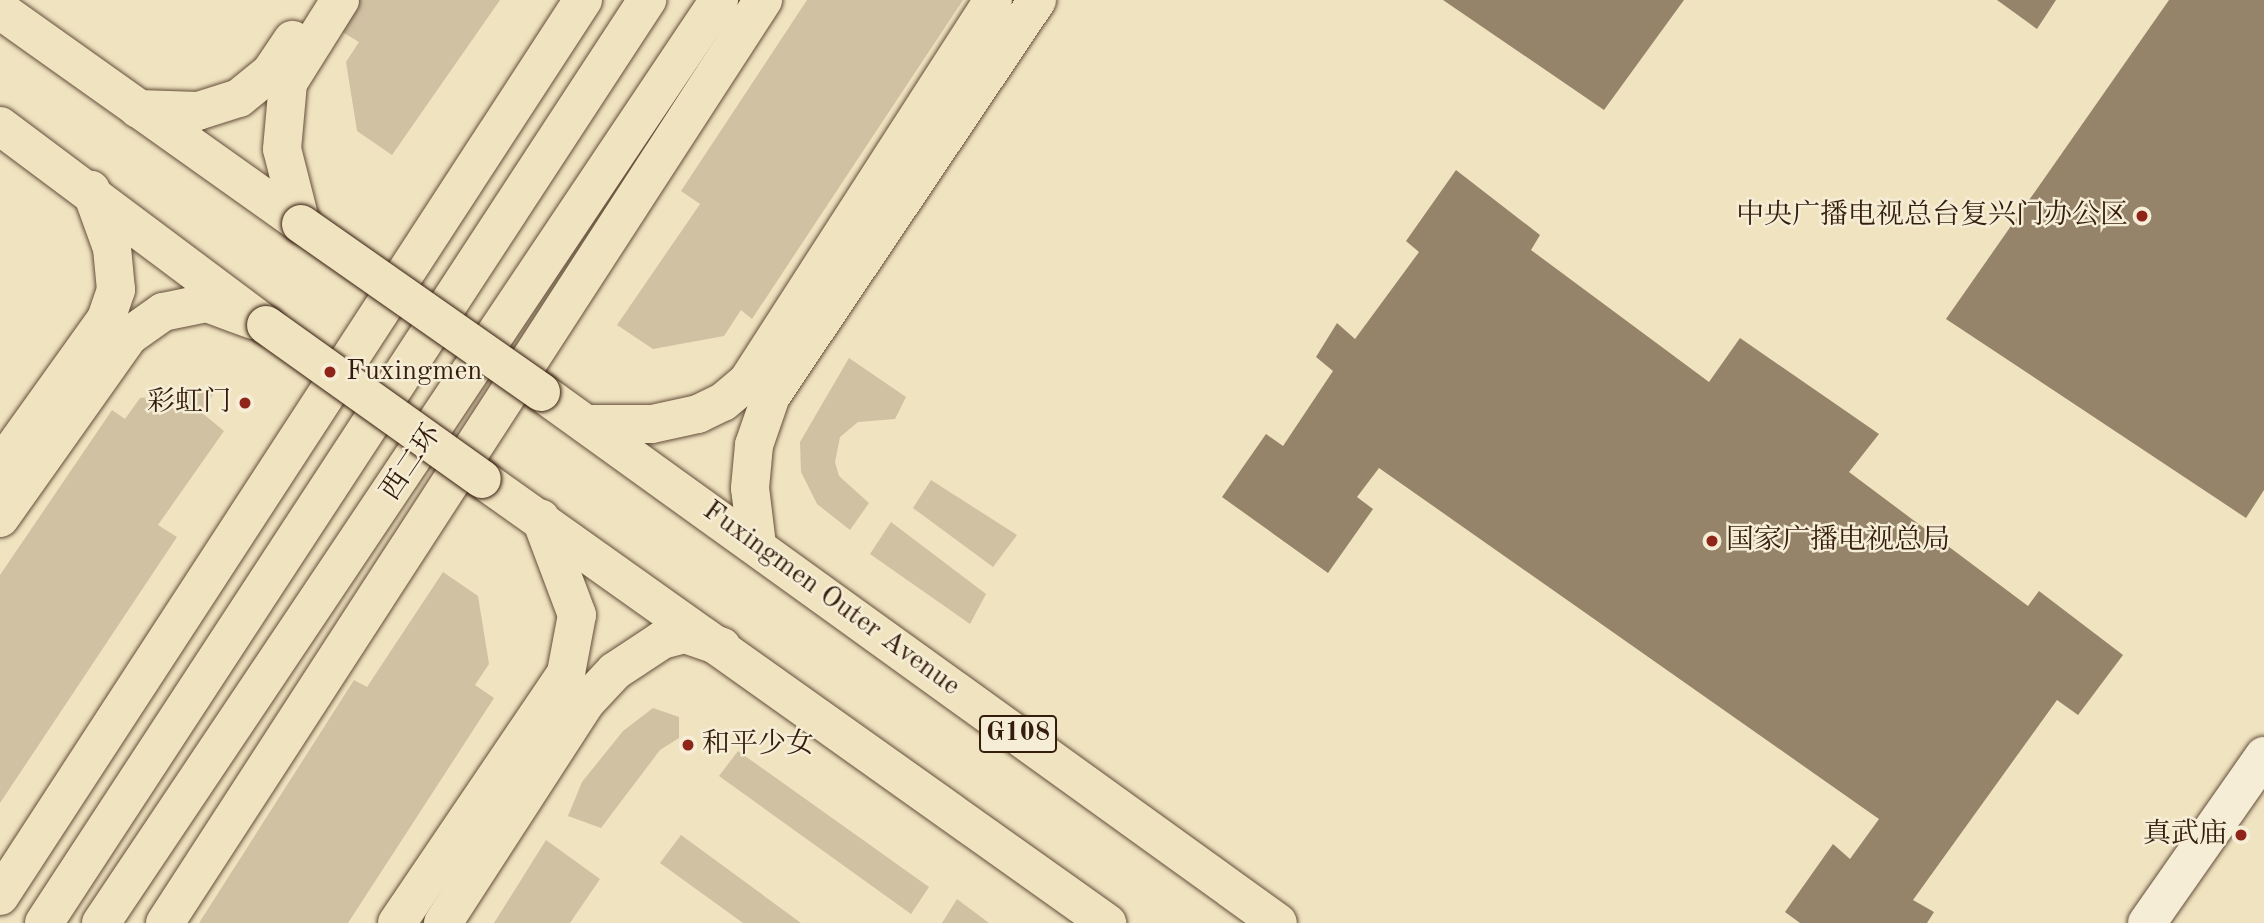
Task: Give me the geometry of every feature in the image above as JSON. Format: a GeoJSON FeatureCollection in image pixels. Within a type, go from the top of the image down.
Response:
{"type":"FeatureCollection","features":[{"type":"Feature","properties":{"kind":"main road"},"geometry":{"type":"LineString","coordinates":[[138,109],[198,111],[239,98],[270,73],[319,0]]}},
{"type":"Feature","properties":{"kind":"main road"},"geometry":{"type":"LineString","coordinates":[[301,224],[282,149],[288,83],[340,0]]}},
{"type":"Feature","properties":{"kind":"main road"},"geometry":{"type":"LineString","coordinates":[[0,896],[583,0]]}},
{"type":"Feature","properties":{"kind":"main road","name":"西二环"},"geometry":{"type":"LineString","coordinates":[[44,923],[647,0]]}},
{"type":"Feature","properties":{"kind":"main road","name":"西二环"},"geometry":{"type":"LineString","coordinates":[[101,923],[719,0]]}},
{"type":"Feature","properties":{"kind":"main road"},"geometry":{"type":"LineString","coordinates":[[165,923],[763,0]]}},
{"type":"Feature","properties":{"kind":"main road"},"geometry":{"type":"LineString","coordinates":[[586,424],[652,424],[698,414],[723,402],[747,382],[993,0]]}},
{"type":"Feature","properties":{"kind":"main road"},"geometry":{"type":"LineString","coordinates":[[757,545],[750,488],[754,445],[771,396],[1037,0]]}},
{"type":"Feature","properties":{"kind":"main road","name":"Fuxingmen Outer Avenue"},"geometry":{"type":"LineString","coordinates":[[0,10],[757,545],[1278,923]]}},
{"type":"Feature","properties":{"kind":"main road"},"geometry":{"type":"LineString","coordinates":[[0,126],[91,190],[266,325],[725,648],[1107,923]]}},
{"type":"Feature","properties":{"kind":"main road"},"geometry":{"type":"LineString","coordinates":[[0,467],[110,310],[116,289],[112,248],[91,190]]}},
{"type":"Feature","properties":{"kind":"main road"},"geometry":{"type":"LineString","coordinates":[[0,518],[129,336],[163,312],[207,303],[266,325]]}},
{"type":"Feature","properties":{"kind":"main road"},"geometry":{"type":"LineString","coordinates":[[397,923],[566,673],[577,615],[541,519]]}},
{"type":"Feature","properties":{"kind":"main road"},"geometry":{"type":"LineString","coordinates":[[443,923],[586,702],[615,671],[662,640],[685,634],[725,648]]}},
{"type":"Feature","properties":{"kind":"street"},"geometry":{"type":"LineString","coordinates":[[2147,923],[2264,756]]}},
{"type":"Feature","properties":{"kind":"shaded area"},"geometry":{"type":"Polygon","coordinates":[[[358,0],[500,0],[392,155],[357,131],[346,62],[359,42],[339,30],[358,0]]]}},
{"type":"Feature","properties":{"kind":"shaded area"},"geometry":{"type":"Polygon","coordinates":[[[807,0],[963,0],[752,319],[741,310],[724,336],[653,349],[617,325],[700,204],[681,191],[807,0]]]}},
{"type":"Feature","properties":{"kind":"shaded area"},"geometry":{"type":"Polygon","coordinates":[[[849,358],[906,397],[895,419],[858,422],[840,437],[835,462],[839,476],[869,503],[850,530],[817,504],[801,472],[800,442],[849,358]]]}},
{"type":"Feature","properties":{"kind":"shaded area"},"geometry":{"type":"Polygon","coordinates":[[[216,390],[201,412],[224,431],[158,525],[177,537],[0,803],[0,575],[112,410],[125,419],[140,398],[216,390]]]}},
{"type":"Feature","properties":{"kind":"shaded area"},"geometry":{"type":"Polygon","coordinates":[[[931,480],[1017,535],[993,567],[913,508],[931,480]]]}},
{"type":"Feature","properties":{"kind":"shaded area"},"geometry":{"type":"Polygon","coordinates":[[[891,522],[986,594],[970,624],[870,554],[891,522]]]}},
{"type":"Feature","properties":{"kind":"shaded area"},"geometry":{"type":"Polygon","coordinates":[[[443,572],[478,596],[489,664],[475,685],[494,698],[348,923],[199,923],[354,680],[367,687],[443,572]]]}},
{"type":"Feature","properties":{"kind":"shaded area"},"geometry":{"type":"Polygon","coordinates":[[[653,708],[679,717],[679,738],[660,750],[601,828],[568,816],[582,782],[623,731],[653,708]]]}},
{"type":"Feature","properties":{"kind":"shaded area"},"geometry":{"type":"Polygon","coordinates":[[[738,751],[929,887],[911,914],[719,776],[738,751]]]}},
{"type":"Feature","properties":{"kind":"shaded area"},"geometry":{"type":"Polygon","coordinates":[[[681,835],[801,923],[743,923],[660,863],[681,835]]]}},
{"type":"Feature","properties":{"kind":"shaded area"},"geometry":{"type":"Polygon","coordinates":[[[546,840],[600,879],[570,923],[494,923],[546,840]]]}},
{"type":"Feature","properties":{"kind":"shaded area"},"geometry":{"type":"Polygon","coordinates":[[[957,899],[989,923],[942,923],[957,899]]]}},
{"type":"Feature","properties":{"kind":"building"},"geometry":{"type":"Polygon","coordinates":[[[1443,0],[1684,0],[1604,110],[1443,0]]]}},
{"type":"Feature","properties":{"kind":"building"},"geometry":{"type":"Polygon","coordinates":[[[1997,0],[2056,0],[2037,29],[1997,0]]]}},
{"type":"Feature","properties":{"kind":"building","name":"中央广播电视总台复兴门办公区"},"geometry":{"type":"Polygon","coordinates":[[[2169,0],[2264,0],[2264,490],[2246,518],[1946,319],[2169,0]]]}},
{"type":"Feature","properties":{"kind":"building","name":"国家广播电视总局"},"geometry":{"type":"Polygon","coordinates":[[[1456,170],[1540,235],[1531,250],[1709,382],[1740,338],[1879,434],[1849,472],[2028,606],[2039,591],[2123,655],[2078,715],[2057,700],[1913,900],[1934,912],[1927,923],[1800,923],[1785,912],[1833,844],[1850,859],[1879,819],[1379,468],[1357,497],[1373,509],[1328,573],[1222,497],[1266,434],[1283,446],[1333,371],[1316,357],[1337,323],[1355,339],[1419,252],[1406,241],[1456,170]]]}},
{"type":"Feature","properties":{"kind":"place","name":"中央广播电视总台复兴门办公区"},"geometry":{"type":"Point","coordinates":[2142,216]}},
{"type":"Feature","properties":{"kind":"place","name":"Fuxingmen"},"geometry":{"type":"Point","coordinates":[330,372]}},
{"type":"Feature","properties":{"kind":"place","name":"彩虹门"},"geometry":{"type":"Point","coordinates":[245,403]}},
{"type":"Feature","properties":{"kind":"place","name":"国家广播电视总局"},"geometry":{"type":"Point","coordinates":[1712,541]}},
{"type":"Feature","properties":{"kind":"place","name":"和平少女"},"geometry":{"type":"Point","coordinates":[688,745]}},
{"type":"Feature","properties":{"kind":"place","name":"真武庙"},"geometry":{"type":"Point","coordinates":[2241,835]}}]}
